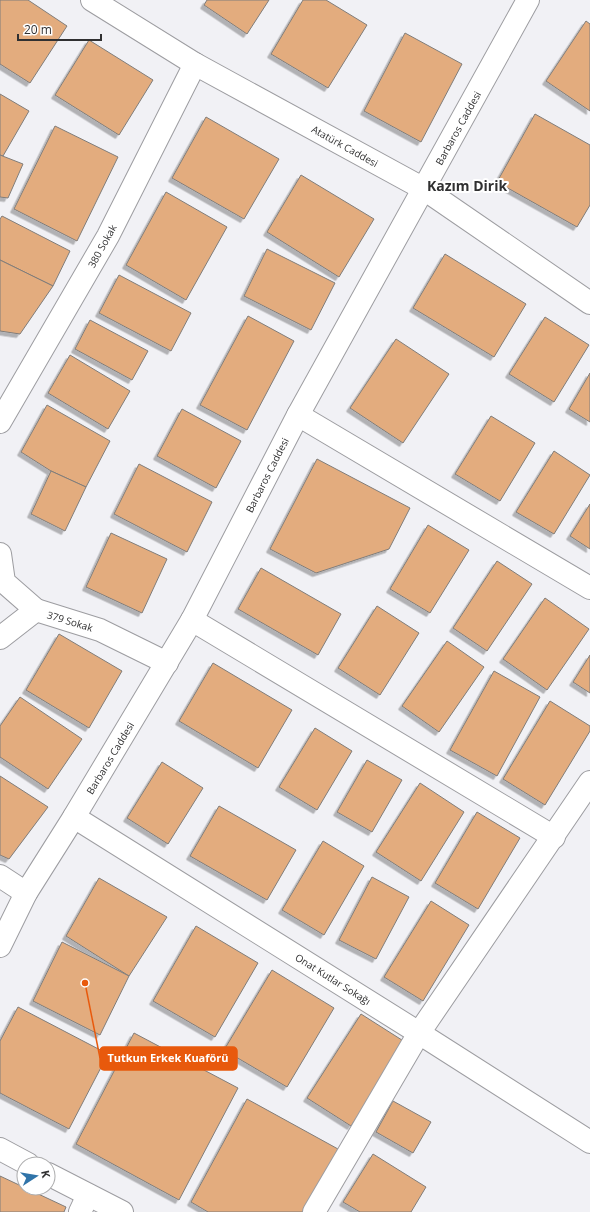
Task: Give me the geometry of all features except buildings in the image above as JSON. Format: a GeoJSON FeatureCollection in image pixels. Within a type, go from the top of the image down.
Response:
{"type":"FeatureCollection","features":[{"type":"Feature","properties":{"kind":"street","name":"Atatürk Caddesi"},"geometry":{"type":"LineString","coordinates":[[92,0],[195,64],[424,189],[590,303]]}},
{"type":"Feature","properties":{"kind":"street","name":"Barbaros Caddesi"},"geometry":{"type":"LineString","coordinates":[[0,946],[26,893],[168,663],[192,620],[298,415],[528,0]]}},
{"type":"Feature","properties":{"kind":"street","name":"380 Sokak"},"geometry":{"type":"LineString","coordinates":[[0,422],[108,236],[195,64]]}},
{"type":"Feature","properties":{"kind":"street"},"geometry":{"type":"LineString","coordinates":[[298,415],[590,588]]}},
{"type":"Feature","properties":{"kind":"street","name":"379 Sokak"},"geometry":{"type":"LineString","coordinates":[[0,554],[4,582],[36,610],[100,630],[168,663]]}},
{"type":"Feature","properties":{"kind":"street"},"geometry":{"type":"LineString","coordinates":[[0,638],[36,610]]}},
{"type":"Feature","properties":{"kind":"street"},"geometry":{"type":"LineString","coordinates":[[192,620],[554,837]]}},
{"type":"Feature","properties":{"kind":"street"},"geometry":{"type":"LineString","coordinates":[[314,1212],[419,1033],[554,837],[590,782]]}},
{"type":"Feature","properties":{"kind":"street","name":"Onat Kutlar Sokağı"},"geometry":{"type":"LineString","coordinates":[[74,817],[590,1142]]}},
{"type":"Feature","properties":{"kind":"street"},"geometry":{"type":"LineString","coordinates":[[0,876],[26,893]]}},
{"type":"Feature","properties":{"kind":"street"},"geometry":{"type":"LineString","coordinates":[[0,1148],[16,1157]]}},
{"type":"Feature","properties":{"kind":"street"},"geometry":{"type":"LineString","coordinates":[[56,1181],[84,1204],[122,1212]]}},
{"type":"Feature","properties":{"kind":"place","name":"Tutkun Erkek Kuaförü"},"geometry":{"type":"Point","coordinates":[85,983]}},
{"type":"Feature","properties":{"kind":"district","name":"Kazım Dirik"},"geometry":{"type":"Point","coordinates":[467,185]}}]}
